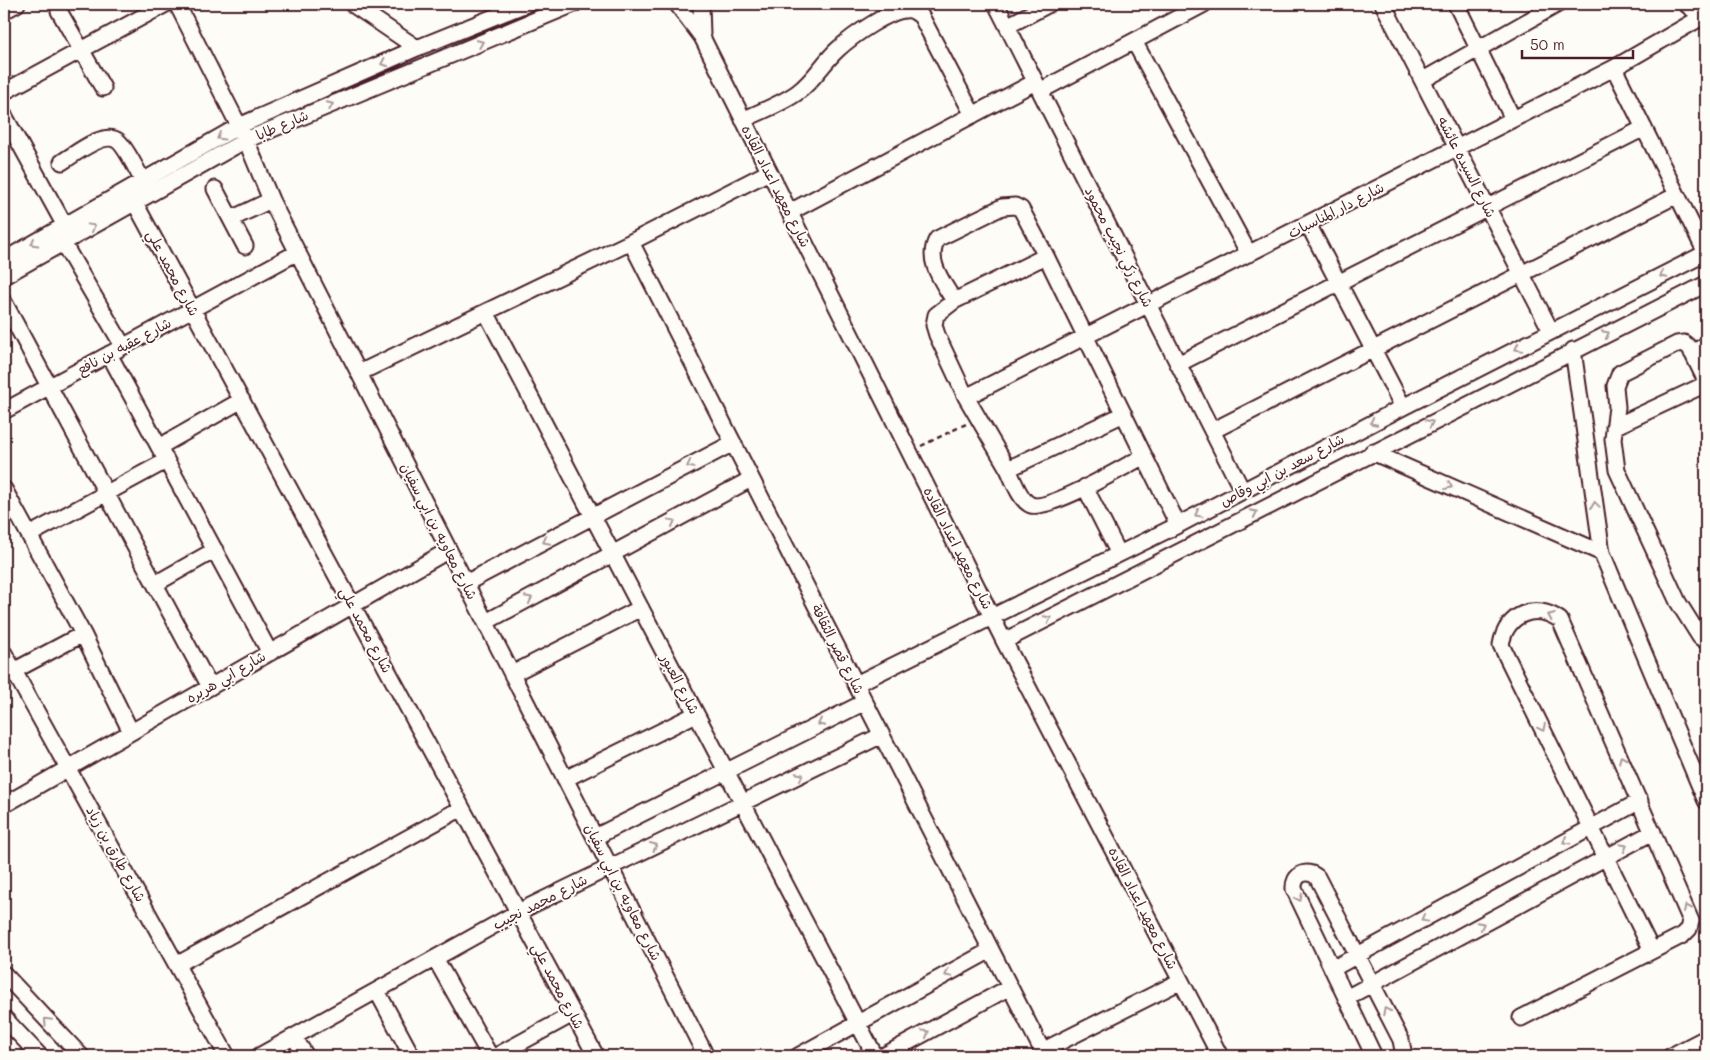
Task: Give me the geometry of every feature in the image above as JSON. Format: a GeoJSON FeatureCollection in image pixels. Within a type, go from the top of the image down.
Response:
{"type":"FeatureCollection","features":[{"type":"Feature","properties":{"kind":"street"},"geometry":{"type":"LineString","coordinates":[[4,11],[17,4]]}},
{"type":"Feature","properties":{"kind":"street"},"geometry":{"type":"LineString","coordinates":[[4,92],[166,4]]}},
{"type":"Feature","properties":{"kind":"street","name":"شارع معاويه بن ابي سفيان"},"geometry":{"type":"LineString","coordinates":[[177,4],[242,133],[271,200],[706,1056]]}},
{"type":"Feature","properties":{"kind":"street"},"geometry":{"type":"LineString","coordinates":[[352,4],[417,48]]}},
{"type":"Feature","properties":{"kind":"street","name":"شارع طابا"},"geometry":{"type":"LineString","coordinates":[[5,255],[64,226],[143,181],[417,48],[526,4]]}},
{"type":"Feature","properties":{"kind":"street","name":"شارع طابا"},"geometry":{"type":"LineString","coordinates":[[4,276],[135,203],[242,133],[574,4]]}},
{"type":"Feature","properties":{"kind":"street","name":"شارع معهد اعداد القاده"},"geometry":{"type":"LineString","coordinates":[[677,4],[702,37],[1004,641],[1220,1056]]}},
{"type":"Feature","properties":{"kind":"street","name":"شارع معهد اعداد القاده"},"geometry":{"type":"LineString","coordinates":[[701,4],[702,37]]}},
{"type":"Feature","properties":{"kind":"street","name":"شارع زكي نجيب محمود"},"geometry":{"type":"LineString","coordinates":[[996,4],[1242,490]]}},
{"type":"Feature","properties":{"kind":"street"},"geometry":{"type":"LineString","coordinates":[[1007,26],[1049,4]]}},
{"type":"Feature","properties":{"kind":"street","name":"شارع السيده عائشه"},"geometry":{"type":"LineString","coordinates":[[1383,4],[1551,331]]}},
{"type":"Feature","properties":{"kind":"street"},"geometry":{"type":"LineString","coordinates":[[1456,4],[1513,119]]}},
{"type":"Feature","properties":{"kind":"street"},"geometry":{"type":"LineString","coordinates":[[1423,80],[1558,4]]}},
{"type":"Feature","properties":{"kind":"street"},"geometry":{"type":"LineString","coordinates":[[1686,4],[1704,18]]}},
{"type":"Feature","properties":{"kind":"street"},"geometry":{"type":"LineString","coordinates":[[790,212],[973,115],[1134,41],[1198,5]]}},
{"type":"Feature","properties":{"kind":"street"},"geometry":{"type":"LineString","coordinates":[[743,120],[796,94],[811,82],[837,50],[872,25],[896,11],[904,10],[911,10],[921,16],[973,115]]}},
{"type":"Feature","properties":{"kind":"street"},"geometry":{"type":"LineString","coordinates":[[59,11],[103,88]]}},
{"type":"Feature","properties":{"kind":"street","name":"شارع دار المناسبات"},"geometry":{"type":"LineString","coordinates":[[966,397],[1614,68],[1704,18]]}},
{"type":"Feature","properties":{"kind":"street"},"geometry":{"type":"LineString","coordinates":[[1134,41],[1249,254]]}},
{"type":"Feature","properties":{"kind":"street"},"geometry":{"type":"LineString","coordinates":[[1614,68],[1706,253]]}},
{"type":"Feature","properties":{"kind":"street"},"geometry":{"type":"LineString","coordinates":[[4,114],[64,226]]}},
{"type":"Feature","properties":{"kind":"street"},"geometry":{"type":"LineString","coordinates":[[1178,364],[1644,128]]}},
{"type":"Feature","properties":{"kind":"street"},"geometry":{"type":"LineString","coordinates":[[62,162],[100,139],[110,137],[118,141],[143,181]]}},
{"type":"Feature","properties":{"kind":"street"},"geometry":{"type":"LineString","coordinates":[[359,373],[631,242],[769,172]]}},
{"type":"Feature","properties":{"kind":"street"},"geometry":{"type":"LineString","coordinates":[[215,189],[245,246]]}},
{"type":"Feature","properties":{"kind":"street"},"geometry":{"type":"LineString","coordinates":[[1212,431],[1677,195]]}},
{"type":"Feature","properties":{"kind":"street"},"geometry":{"type":"LineString","coordinates":[[231,219],[271,200]]}},
{"type":"Feature","properties":{"kind":"street","name":"شارع محمد علي"},"geometry":{"type":"LineString","coordinates":[[135,203],[596,1056]]}},
{"type":"Feature","properties":{"kind":"street"},"geometry":{"type":"LineString","coordinates":[[954,302],[934,264],[933,246],[937,239],[994,211],[1009,206],[1021,209],[1178,525]]}},
{"type":"Feature","properties":{"kind":"street"},"geometry":{"type":"LineString","coordinates":[[1308,224],[1403,407]]}},
{"type":"Feature","properties":{"kind":"street","name":"شارع قصر الثقافة"},"geometry":{"type":"LineString","coordinates":[[631,242],[1043,1053]]}},
{"type":"Feature","properties":{"kind":"street"},"geometry":{"type":"LineString","coordinates":[[63,243],[124,346]]}},
{"type":"Feature","properties":{"kind":"street","name":"شارع عقبه بن نافع"},"geometry":{"type":"LineString","coordinates":[[4,411],[298,252]]}},
{"type":"Feature","properties":{"kind":"street","name":"شارع سعد بن ابي وقاص"},"geometry":{"type":"LineString","coordinates":[[856,684],[1178,525],[1403,407],[1706,253]]}},
{"type":"Feature","properties":{"kind":"street"},"geometry":{"type":"LineString","coordinates":[[1046,256],[954,302],[940,310],[936,315],[934,325],[966,397],[1026,501],[1032,505],[1048,504],[1144,456]]}},
{"type":"Feature","properties":{"kind":"street","name":"شارع سعد بن ابي وقاص"},"geometry":{"type":"LineString","coordinates":[[1004,641],[1372,452],[1706,284]]}},
{"type":"Feature","properties":{"kind":"street"},"geometry":{"type":"LineString","coordinates":[[4,302],[210,686]]}},
{"type":"Feature","properties":{"kind":"street","name":"شارع العبور"},"geometry":{"type":"LineString","coordinates":[[486,312],[875,1056]]}},
{"type":"Feature","properties":{"kind":"street"},"geometry":{"type":"LineString","coordinates":[[1614,427],[1706,382],[1688,345],[1681,343],[1620,372],[1615,386],[1617,407],[1614,427],[1617,470],[1678,602],[1700,638],[1706,640]]}},
{"type":"Feature","properties":{"kind":"street"},"geometry":{"type":"LineString","coordinates":[[1692,353],[1706,345]]}},
{"type":"Feature","properties":{"kind":"street"},"geometry":{"type":"LineString","coordinates":[[1573,350],[1602,553],[1706,799]]}},
{"type":"Feature","properties":{"kind":"street"},"geometry":{"type":"LineString","coordinates":[[109,354],[270,653]]}},
{"type":"Feature","properties":{"kind":"street"},"geometry":{"type":"LineString","coordinates":[[158,446],[242,400]]}},
{"type":"Feature","properties":{"kind":"street"},"geometry":{"type":"LineString","coordinates":[[1008,470],[1124,414]]}},
{"type":"Feature","properties":{"kind":"street"},"geometry":{"type":"LineString","coordinates":[[466,583],[733,443]]}},
{"type":"Feature","properties":{"kind":"street"},"geometry":{"type":"LineString","coordinates":[[1372,452],[1602,553]]}},
{"type":"Feature","properties":{"kind":"street"},"geometry":{"type":"LineString","coordinates":[[29,535],[166,461]]}},
{"type":"Feature","properties":{"kind":"street"},"geometry":{"type":"LineString","coordinates":[[486,622],[751,479]]}},
{"type":"Feature","properties":{"kind":"street"},"geometry":{"type":"LineString","coordinates":[[1085,486],[1119,554]]}},
{"type":"Feature","properties":{"kind":"street"},"geometry":{"type":"LineString","coordinates":[[4,489],[83,634],[131,732]]}},
{"type":"Feature","properties":{"kind":"street"},"geometry":{"type":"LineString","coordinates":[[155,584],[215,550]]}},
{"type":"Feature","properties":{"kind":"street","name":"شارع ابي هريره"},"geometry":{"type":"LineString","coordinates":[[4,805],[449,550]]}},
{"type":"Feature","properties":{"kind":"street"},"geometry":{"type":"LineString","coordinates":[[512,674],[640,608]]}},
{"type":"Feature","properties":{"kind":"street"},"geometry":{"type":"LineString","coordinates":[[1521,1018],[1652,951],[1687,932],[1692,921],[1560,620],[1546,612],[1538,611],[1523,614],[1506,630],[1501,645],[1652,951]]}},
{"type":"Feature","properties":{"kind":"street"},"geometry":{"type":"LineString","coordinates":[[9,673],[83,634]]}},
{"type":"Feature","properties":{"kind":"street","name":"شارع طارق بن زياد"},"geometry":{"type":"LineString","coordinates":[[4,653],[9,673],[68,768],[178,964],[227,1056]]}},
{"type":"Feature","properties":{"kind":"street"},"geometry":{"type":"LineString","coordinates":[[595,837],[864,702]]}},
{"type":"Feature","properties":{"kind":"street"},"geometry":{"type":"LineString","coordinates":[[565,779],[696,714]]}},
{"type":"Feature","properties":{"kind":"street","name":"شارع محمد نجيب"},"geometry":{"type":"LineString","coordinates":[[259,1056],[518,912],[882,735]]}},
{"type":"Feature","properties":{"kind":"street"},"geometry":{"type":"LineString","coordinates":[[1332,969],[1640,801]]}},
{"type":"Feature","properties":{"kind":"street"},"geometry":{"type":"LineString","coordinates":[[178,964],[462,808]]}},
{"type":"Feature","properties":{"kind":"street"},"geometry":{"type":"LineString","coordinates":[[1346,998],[1653,832]]}},
{"type":"Feature","properties":{"kind":"street"},"geometry":{"type":"LineString","coordinates":[[1374,1056],[1294,889],[1295,880],[1301,874],[1309,872],[1317,876],[1401,1040],[1404,1056]]}},
{"type":"Feature","properties":{"kind":"street"},"geometry":{"type":"LineString","coordinates":[[798,1056],[991,950]]}},
{"type":"Feature","properties":{"kind":"street"},"geometry":{"type":"LineString","coordinates":[[435,958],[490,1056]]}},
{"type":"Feature","properties":{"kind":"street"},"geometry":{"type":"LineString","coordinates":[[4,974],[81,1056]]}},
{"type":"Feature","properties":{"kind":"street"},"geometry":{"type":"LineString","coordinates":[[1043,1053],[1181,981]]}},
{"type":"Feature","properties":{"kind":"street"},"geometry":{"type":"LineString","coordinates":[[884,1056],[1010,988]]}},
{"type":"Feature","properties":{"kind":"street"},"geometry":{"type":"LineString","coordinates":[[377,991],[412,1056]]}},
{"type":"Feature","properties":{"kind":"street"},"geometry":{"type":"LineString","coordinates":[[496,1056],[573,1014]]}},
{"type":"Feature","properties":{"kind":"street"},"geometry":{"type":"LineString","coordinates":[[4,1018],[40,1056]]}},
{"type":"Feature","properties":{"kind":"street"},"geometry":{"type":"LineString","coordinates":[[294,1037],[306,1056]]}},
{"type":"Feature","properties":{"kind":"street"},"geometry":{"type":"LineString","coordinates":[[1671,1056],[1706,1038]]}},
{"type":"Feature","properties":{"kind":"path"},"geometry":{"type":"LineString","coordinates":[[909,452],[978,418]]}}]}
